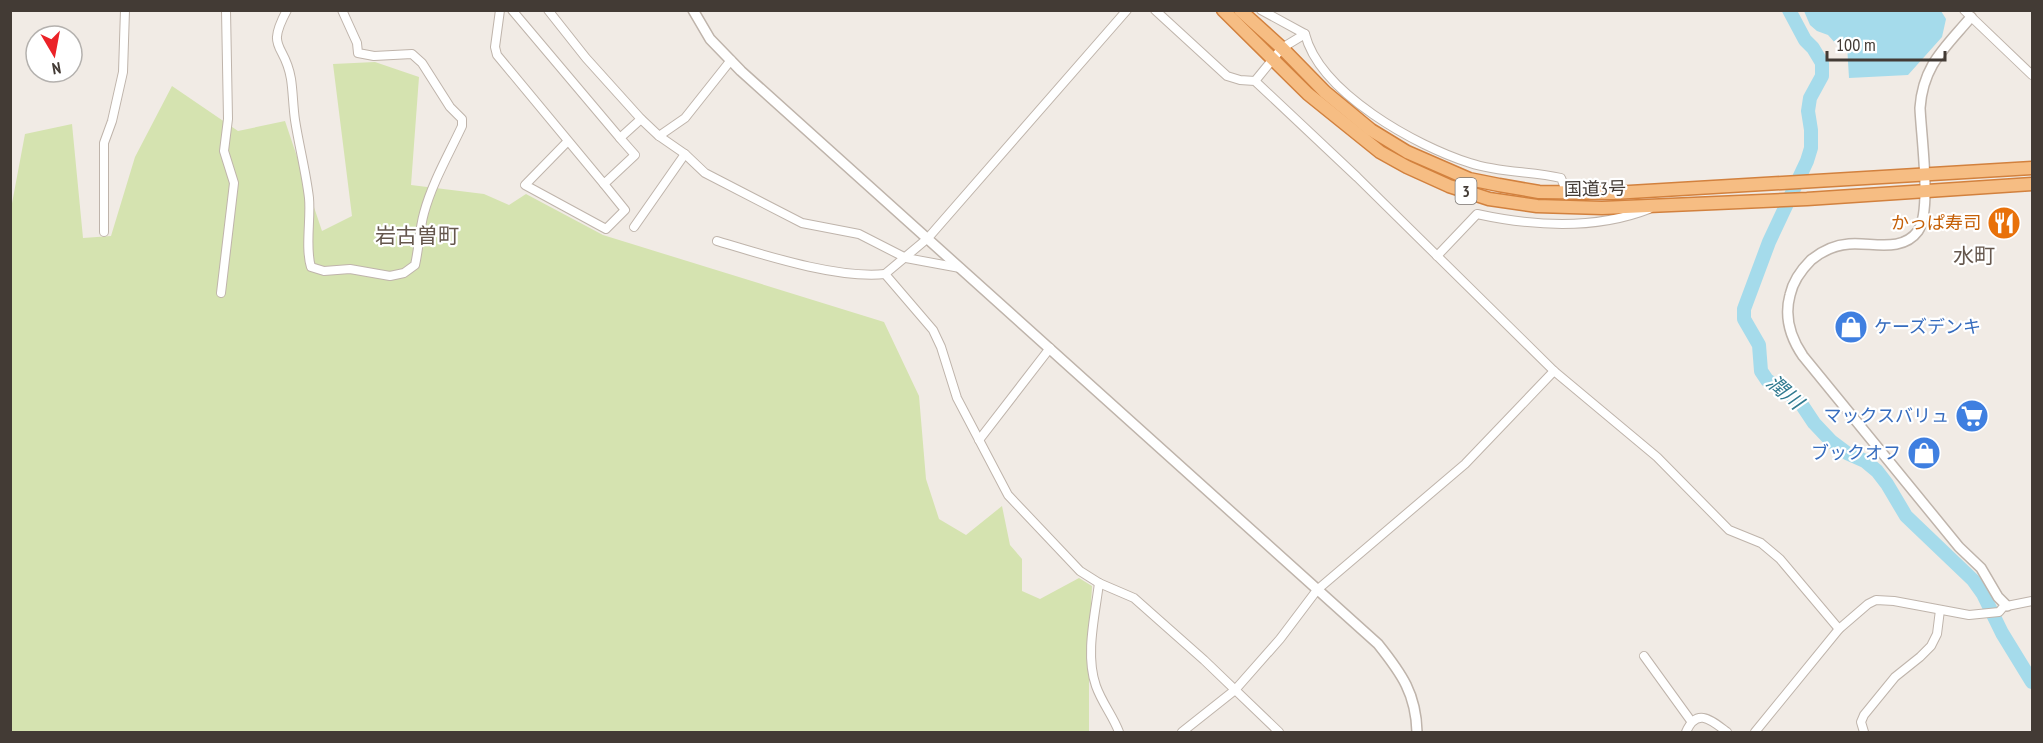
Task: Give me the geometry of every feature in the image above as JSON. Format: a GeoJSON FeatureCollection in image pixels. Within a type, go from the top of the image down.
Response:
{"type":"FeatureCollection","features":[{"type":"Feature","properties":{"kind":"highway","name":"国道3号"},"geometry":{"type":"LineString","coordinates":[[1222,10],[1316,100],[1380,152],[1449,186],[1489,199],[1537,207],[1570,208],[1771,201],[2032,184]]}},
{"type":"Feature","properties":{"kind":"highway","name":"国道3号"},"geometry":{"type":"LineString","coordinates":[[1240,10],[1282,48],[1325,92],[1371,130],[1407,152],[1469,179],[1539,192],[1613,193],[2032,168]]}},
{"type":"Feature","properties":{"kind":"street"},"geometry":{"type":"LineString","coordinates":[[104,232],[104,143],[112,121],[123,72],[125,10]]}},
{"type":"Feature","properties":{"kind":"street"},"geometry":{"type":"LineString","coordinates":[[221,293],[234,183],[224,151],[228,119],[226,10]]}},
{"type":"Feature","properties":{"kind":"street"},"geometry":{"type":"LineString","coordinates":[[287,10],[278,28],[276,44],[286,61],[291,77],[295,120],[309,198],[311,267],[324,271],[350,269],[390,276],[404,273],[415,265],[418,236],[424,211],[462,126],[462,119],[450,107],[422,63],[412,54],[374,56],[358,53],[357,43],[342,10]]}},
{"type":"Feature","properties":{"kind":"street"},"geometry":{"type":"LineString","coordinates":[[500,10],[496,55],[625,210],[606,229],[525,185],[567,142]]}},
{"type":"Feature","properties":{"kind":"street"},"geometry":{"type":"LineString","coordinates":[[512,10],[635,155],[604,184]]}},
{"type":"Feature","properties":{"kind":"street"},"geometry":{"type":"LineString","coordinates":[[548,10],[586,58],[641,119],[705,173],[802,224],[859,234],[906,258],[961,268]]}},
{"type":"Feature","properties":{"kind":"street"},"geometry":{"type":"LineString","coordinates":[[693,10],[710,39],[731,60],[1378,644],[1397,668],[1413,699],[1417,732]]}},
{"type":"Feature","properties":{"kind":"street"},"geometry":{"type":"LineString","coordinates":[[717,241],[806,265],[866,276],[885,274],[928,238],[1127,10]]}},
{"type":"Feature","properties":{"kind":"street"},"geometry":{"type":"LineString","coordinates":[[1155,10],[1227,76],[1255,81],[1357,177],[1554,371],[1651,451],[1729,530],[1761,543],[1780,559],[1839,629]]}},
{"type":"Feature","properties":{"kind":"street"},"geometry":{"type":"LineString","coordinates":[[1262,10],[1305,34],[1308,45],[1326,73],[1347,95],[1378,118],[1416,140],[1470,163],[1503,171],[1561,178],[1567,193]]}},
{"type":"Feature","properties":{"kind":"street"},"geometry":{"type":"LineString","coordinates":[[2004,608],[1981,568],[1955,543],[1803,356],[1791,335],[1788,308],[1795,280],[1807,264],[1820,254],[1836,246],[1894,245],[1917,233],[1924,218],[1920,108],[1925,80],[1939,55],[1968,14],[2032,75]]}},
{"type":"Feature","properties":{"kind":"street"},"geometry":{"type":"LineString","coordinates":[[1255,81],[1282,48],[1305,34]]}},
{"type":"Feature","properties":{"kind":"street"},"geometry":{"type":"LineString","coordinates":[[659,136],[685,118],[731,60]]}},
{"type":"Feature","properties":{"kind":"street"},"geometry":{"type":"LineString","coordinates":[[620,138],[641,119]]}},
{"type":"Feature","properties":{"kind":"street"},"geometry":{"type":"LineString","coordinates":[[634,227],[685,154]]}},
{"type":"Feature","properties":{"kind":"street"},"geometry":{"type":"LineString","coordinates":[[1437,256],[1477,214],[1520,222],[1574,224],[1636,214],[1663,204]]}},
{"type":"Feature","properties":{"kind":"street"},"geometry":{"type":"LineString","coordinates":[[885,274],[933,330],[941,347],[957,398],[1008,495],[1080,571],[1099,584],[1134,598],[1204,660],[1279,732]]}},
{"type":"Feature","properties":{"kind":"street"},"geometry":{"type":"LineString","coordinates":[[979,440],[1050,348]]}},
{"type":"Feature","properties":{"kind":"street"},"geometry":{"type":"LineString","coordinates":[[1182,732],[1235,690],[1280,639],[1317,590],[1466,464],[1554,371]]}},
{"type":"Feature","properties":{"kind":"street"},"geometry":{"type":"LineString","coordinates":[[1099,584],[1091,646],[1092,666],[1095,684],[1119,732]]}},
{"type":"Feature","properties":{"kind":"street"},"geometry":{"type":"LineString","coordinates":[[1755,732],[1839,629],[1876,600],[1894,601],[1969,615],[1980,615],[2032,602]]}},
{"type":"Feature","properties":{"kind":"street"},"geometry":{"type":"LineString","coordinates":[[1864,732],[1861,722],[1864,715],[1895,677],[1931,646],[1937,634],[1940,610]]}},
{"type":"Feature","properties":{"kind":"street"},"geometry":{"type":"LineString","coordinates":[[1644,656],[1691,722]]}},
{"type":"Feature","properties":{"kind":"street"},"geometry":{"type":"LineString","coordinates":[[1686,732],[1691,722],[1700,717],[1709,719],[1727,732]]}},
{"type":"Feature","properties":{"kind":"green space"},"geometry":{"type":"Polygon","coordinates":[[[375,62],[419,77],[411,185],[484,194],[509,205],[526,194],[603,235],[884,322],[919,396],[926,479],[939,519],[966,535],[1002,506],[1010,545],[1022,559],[1022,591],[1040,599],[1079,578],[1092,586],[1089,643],[1089,732],[11,732],[10,214],[25,134],[72,124],[83,238],[111,236],[135,157],[172,86],[238,131],[285,121],[322,231],[352,216],[333,64],[375,62]]]}},
{"type":"Feature","properties":{"kind":"water"},"geometry":{"type":"Polygon","coordinates":[[[1804,11],[1941,11],[1946,19],[1942,37],[1908,75],[1849,78],[1847,45],[1837,45],[1828,35],[1817,31],[1810,25],[1804,11]]]}},
{"type":"Feature","properties":{"kind":"waterway","name":"潤川"},"geometry":{"type":"LineString","coordinates":[[1789,10],[1805,40],[1822,63],[1822,76],[1810,98],[1808,111],[1811,148],[1807,161],[1769,242],[1744,309],[1744,319],[1759,345],[1761,371],[1767,380],[1790,394],[1802,405],[1814,423],[1831,441],[1847,453],[1865,461],[1877,471],[1906,516],[1973,580],[2032,682]]}},
{"type":"Feature","properties":{"kind":"place","name":"かっぱ寿司"},"geometry":{"type":"Point","coordinates":[2004,223]}},
{"type":"Feature","properties":{"kind":"place","name":"ケーズデンキ"},"geometry":{"type":"Point","coordinates":[1851,327]}},
{"type":"Feature","properties":{"kind":"place","name":"マックスバリュ"},"geometry":{"type":"Point","coordinates":[1972,416]}},
{"type":"Feature","properties":{"kind":"place","name":"ブックオフ"},"geometry":{"type":"Point","coordinates":[1924,453]}},
{"type":"Feature","properties":{"kind":"district","name":"岩古曽町"},"geometry":{"type":"Point","coordinates":[417,236]}},
{"type":"Feature","properties":{"kind":"district","name":"水町"},"geometry":{"type":"Point","coordinates":[1974,256]}}]}
